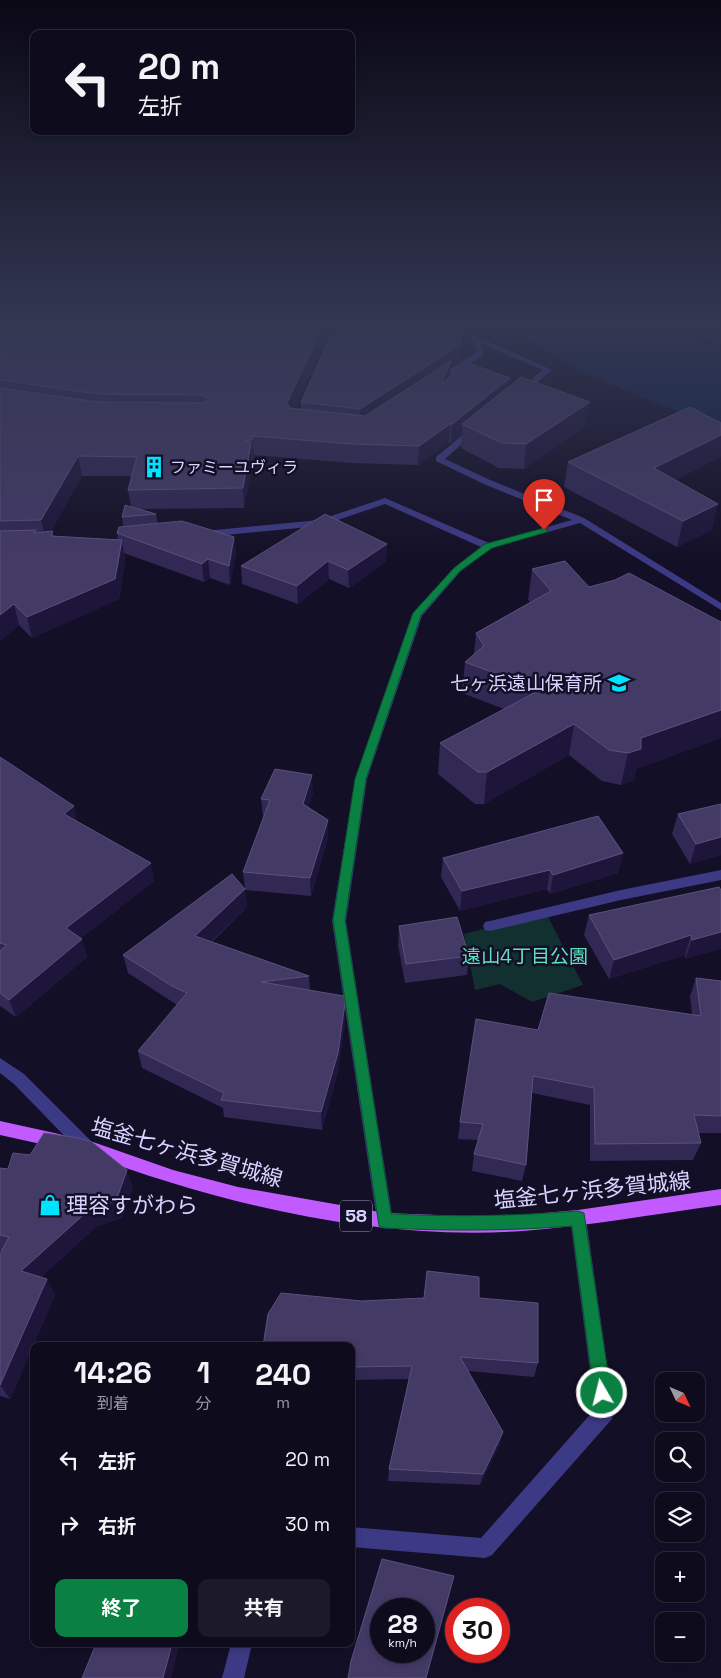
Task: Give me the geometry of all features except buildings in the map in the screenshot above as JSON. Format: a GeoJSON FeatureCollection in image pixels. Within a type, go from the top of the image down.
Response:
{"type":"FeatureCollection","features":[{"type":"Feature","properties":{"kind":"main road","name":"塩釜七ヶ浜多賀城線"},"geometry":{"type":"LineString","coordinates":[[0,1128],[86,1147],[173,1177],[238,1195],[385,1221],[464,1224],[521,1223],[578,1218],[721,1197]]}},
{"type":"Feature","properties":{"kind":"street"},"geometry":{"type":"LineString","coordinates":[[482,423],[439,458],[487,482],[581,520],[721,607]]}},
{"type":"Feature","properties":{"kind":"street"},"geometry":{"type":"LineString","coordinates":[[198,534],[320,523],[385,501],[488,546]]}},
{"type":"Feature","properties":{"kind":"street"},"geometry":{"type":"LineString","coordinates":[[385,1221],[340,930],[340,911],[361,779],[416,615],[457,570],[488,546],[581,520]]}},
{"type":"Feature","properties":{"kind":"street"},"geometry":{"type":"LineString","coordinates":[[490,926],[621,895],[721,875]]}},
{"type":"Feature","properties":{"kind":"street"},"geometry":{"type":"LineString","coordinates":[[0,1064],[19,1079],[86,1147]]}},
{"type":"Feature","properties":{"kind":"street"},"geometry":{"type":"LineString","coordinates":[[355,1537],[484,1548],[605,1412],[578,1218]]}},
{"type":"Feature","properties":{"kind":"street"},"geometry":{"type":"LineString","coordinates":[[233,1678],[240,1647]]}},
{"type":"Feature","properties":{"kind":"green space","name":"遠山4丁目公園"},"geometry":{"type":"Polygon","coordinates":[[[546,913],[583,985],[532,1002],[500,984],[475,990],[464,934],[546,913]]]}},
{"type":"Feature","properties":{"kind":"water"},"geometry":{"type":"Polygon","coordinates":[[[660,404],[721,404],[721,429],[660,404]]]}},
{"type":"Feature","properties":{"kind":"place","name":"ファミーユヴィラ"},"geometry":{"type":"Point","coordinates":[154,467]}},
{"type":"Feature","properties":{"kind":"place","name":"七ヶ浜遠山保育所"},"geometry":{"type":"Point","coordinates":[619,683]}},
{"type":"Feature","properties":{"kind":"place","name":"理容すがわら"},"geometry":{"type":"Point","coordinates":[50,1205]}},
{"type":"Feature","properties":{"kind":"route"},"geometry":{"type":"LineString","coordinates":[[544,530],[488,546],[457,570],[416,615],[361,779],[339,920],[385,1221],[464,1224],[521,1223],[578,1218],[602,1393]]}}]}
